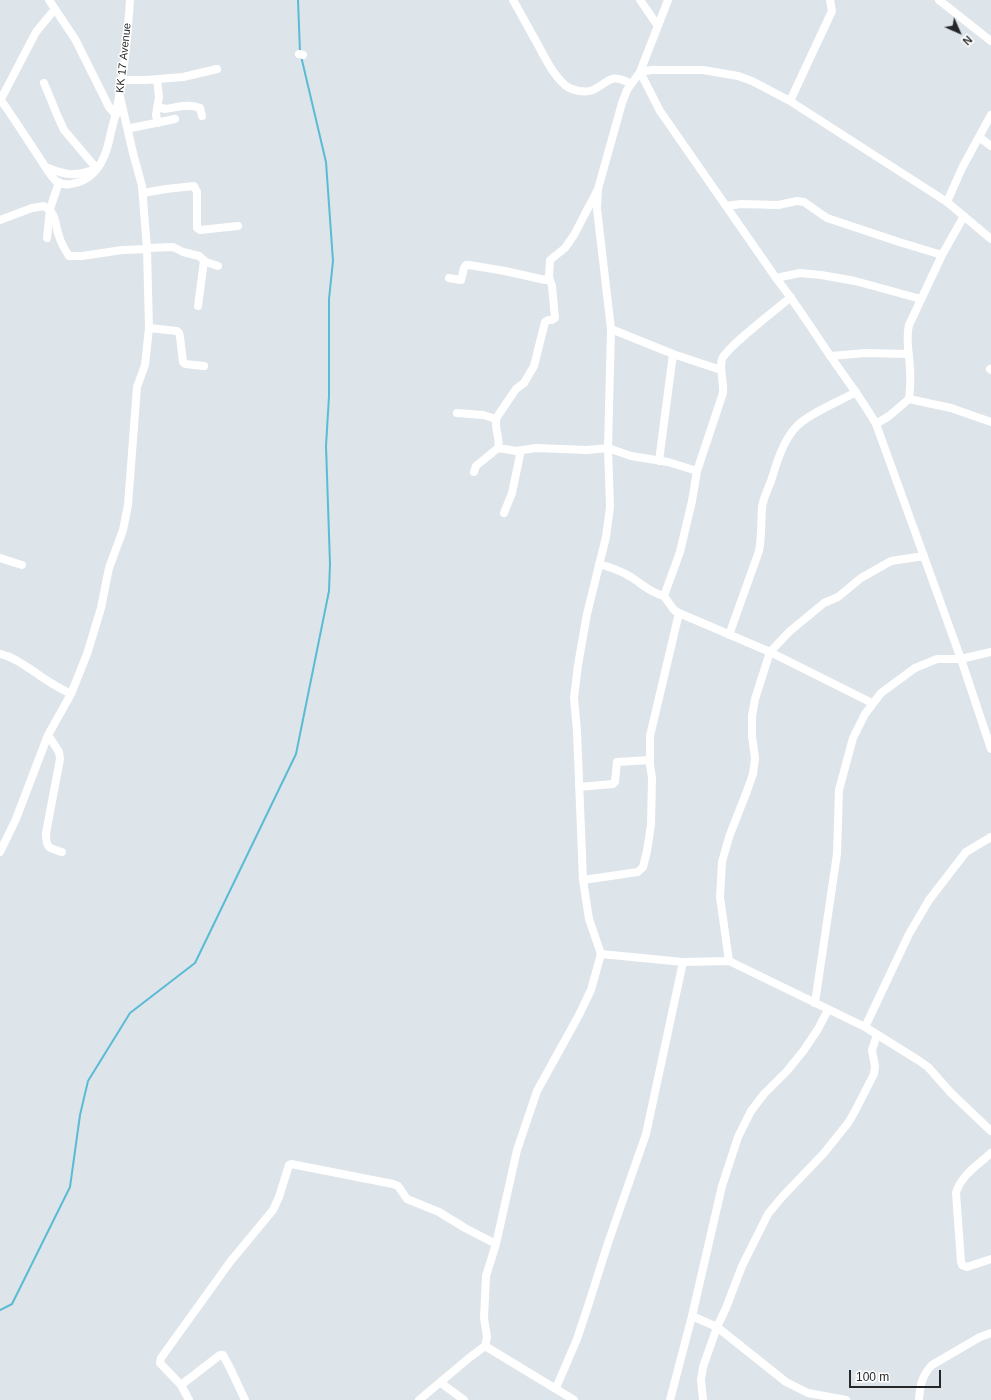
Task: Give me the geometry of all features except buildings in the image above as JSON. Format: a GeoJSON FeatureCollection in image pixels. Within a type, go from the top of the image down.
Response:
{"type":"FeatureCollection","features":[{"type":"Feature","properties":{"kind":"street"},"geometry":{"type":"LineString","coordinates":[[49,0],[75,40],[107,103],[116,115]]}},
{"type":"Feature","properties":{"kind":"street","name":"KK 17 Avenue"},"geometry":{"type":"LineString","coordinates":[[97,168],[102,162],[106,153],[120,97],[130,0]]}},
{"type":"Feature","properties":{"kind":"street"},"geometry":{"type":"LineString","coordinates":[[513,0],[546,61],[566,86],[578,91],[586,91],[592,90],[608,80],[616,78],[625,80],[631,84]]}},
{"type":"Feature","properties":{"kind":"street"},"geometry":{"type":"LineString","coordinates":[[640,0],[658,26]]}},
{"type":"Feature","properties":{"kind":"street"},"geometry":{"type":"LineString","coordinates":[[474,472],[476,466],[498,448],[499,442],[495,430],[496,419],[516,389],[524,383],[534,366],[537,359],[545,322],[555,318],[552,286],[549,277],[550,260],[565,248],[574,235],[598,189],[622,103],[631,84],[640,72],[668,0]]}},
{"type":"Feature","properties":{"kind":"street"},"geometry":{"type":"LineString","coordinates":[[790,101],[832,11],[830,0]]}},
{"type":"Feature","properties":{"kind":"street"},"geometry":{"type":"LineString","coordinates":[[939,0],[991,41]]}},
{"type":"Feature","properties":{"kind":"street"},"geometry":{"type":"LineString","coordinates":[[55,9],[36,32],[0,100],[46,167],[59,182],[65,185],[80,182],[93,173],[97,168]]}},
{"type":"Feature","properties":{"kind":"street"},"geometry":{"type":"LineString","coordinates":[[122,80],[157,80],[190,76],[217,69]]}},
{"type":"Feature","properties":{"kind":"street"},"geometry":{"type":"LineString","coordinates":[[640,72],[652,70],[703,70],[723,72],[752,81],[790,101],[947,202],[991,239]]}},
{"type":"Feature","properties":{"kind":"street"},"geometry":{"type":"LineString","coordinates":[[640,72],[660,111],[776,278],[791,297],[876,424],[961,659],[991,749]]}},
{"type":"Feature","properties":{"kind":"street"},"geometry":{"type":"LineString","coordinates":[[157,80],[159,97],[156,115],[158,123]]}},
{"type":"Feature","properties":{"kind":"street"},"geometry":{"type":"LineString","coordinates":[[44,83],[64,130],[97,168]]}},
{"type":"Feature","properties":{"kind":"street"},"geometry":{"type":"LineString","coordinates":[[0,852],[16,819],[48,735],[71,694],[87,654],[101,608],[108,568],[124,530],[128,505],[137,387],[144,365],[149,328],[147,248],[143,193],[120,97]]}},
{"type":"Feature","properties":{"kind":"street"},"geometry":{"type":"LineString","coordinates":[[157,108],[197,107],[200,108],[202,116]]}},
{"type":"Feature","properties":{"kind":"street"},"geometry":{"type":"LineString","coordinates":[[947,202],[962,168],[991,115]]}},
{"type":"Feature","properties":{"kind":"street"},"geometry":{"type":"LineString","coordinates":[[131,128],[175,119]]}},
{"type":"Feature","properties":{"kind":"street"},"geometry":{"type":"LineString","coordinates":[[979,137],[991,146]]}},
{"type":"Feature","properties":{"kind":"street"},"geometry":{"type":"LineString","coordinates":[[46,167],[60,173],[74,175],[97,168]]}},
{"type":"Feature","properties":{"kind":"street"},"geometry":{"type":"LineString","coordinates":[[47,238],[50,209],[59,182]]}},
{"type":"Feature","properties":{"kind":"street"},"geometry":{"type":"LineString","coordinates":[[143,193],[194,186],[197,192],[197,228],[200,230],[238,226]]}},
{"type":"Feature","properties":{"kind":"street"},"geometry":{"type":"LineString","coordinates":[[419,1400],[485,1346],[488,1337],[484,1318],[486,1276],[496,1244],[517,1150],[537,1091],[579,1015],[590,990],[601,954],[589,919],[583,880],[574,698],[587,614],[606,536],[610,506],[608,448],[611,329],[597,209],[598,189]]}},
{"type":"Feature","properties":{"kind":"street"},"geometry":{"type":"LineString","coordinates":[[726,206],[740,204],[778,205],[804,202],[827,218],[899,242],[942,254]]}},
{"type":"Feature","properties":{"kind":"street"},"geometry":{"type":"LineString","coordinates":[[0,220],[32,208],[44,206],[50,209],[56,220],[58,235],[69,256],[82,256],[122,250],[173,247],[183,252],[198,256],[218,266]]}},
{"type":"Feature","properties":{"kind":"street"},"geometry":{"type":"LineString","coordinates":[[876,424],[889,416],[909,399],[910,370],[907,333],[942,254],[964,216]]}},
{"type":"Feature","properties":{"kind":"street"},"geometry":{"type":"LineString","coordinates":[[198,306],[204,260]]}},
{"type":"Feature","properties":{"kind":"street"},"geometry":{"type":"LineString","coordinates":[[448,278],[461,280],[466,265],[505,271],[545,280],[549,277]]}},
{"type":"Feature","properties":{"kind":"street"},"geometry":{"type":"LineString","coordinates":[[776,278],[800,273],[821,274],[854,281],[921,299]]}},
{"type":"Feature","properties":{"kind":"street"},"geometry":{"type":"LineString","coordinates":[[664,596],[680,552],[692,501],[697,471],[724,393],[721,370],[722,359],[734,345],[791,297]]}},
{"type":"Feature","properties":{"kind":"street"},"geometry":{"type":"LineString","coordinates":[[149,328],[176,331],[179,333],[183,362],[185,364],[204,366]]}},
{"type":"Feature","properties":{"kind":"street"},"geometry":{"type":"LineString","coordinates":[[611,329],[674,354],[721,370]]}},
{"type":"Feature","properties":{"kind":"street"},"geometry":{"type":"LineString","coordinates":[[830,356],[866,353],[908,354]]}},
{"type":"Feature","properties":{"kind":"street"},"geometry":{"type":"LineString","coordinates":[[659,461],[674,354]]}},
{"type":"Feature","properties":{"kind":"street"},"geometry":{"type":"LineString","coordinates":[[730,635],[761,542],[762,506],[775,468],[790,436],[797,426],[805,419],[856,392]]}},
{"type":"Feature","properties":{"kind":"street"},"geometry":{"type":"LineString","coordinates":[[909,399],[951,408],[991,422]]}},
{"type":"Feature","properties":{"kind":"street"},"geometry":{"type":"LineString","coordinates":[[457,413],[483,415],[496,419]]}},
{"type":"Feature","properties":{"kind":"street"},"geometry":{"type":"LineString","coordinates":[[498,448],[509,451],[536,448],[580,450],[608,448],[631,456],[668,462],[697,471]]}},
{"type":"Feature","properties":{"kind":"street"},"geometry":{"type":"LineString","coordinates":[[504,513],[512,493],[521,450]]}},
{"type":"Feature","properties":{"kind":"street"},"geometry":{"type":"LineString","coordinates":[[729,961],[720,897],[722,862],[728,837],[753,774],[755,758],[752,736],[752,716],[755,699],[770,652],[790,631],[824,603],[838,597],[861,578],[891,561],[924,556]]}},
{"type":"Feature","properties":{"kind":"street"},"geometry":{"type":"LineString","coordinates":[[0,558],[22,565]]}},
{"type":"Feature","properties":{"kind":"street"},"geometry":{"type":"LineString","coordinates":[[599,564],[613,568],[631,577],[655,594],[664,596],[674,610],[679,613],[770,652],[872,703]]}},
{"type":"Feature","properties":{"kind":"street"},"geometry":{"type":"LineString","coordinates":[[583,880],[638,872],[643,867],[651,825],[652,778],[650,736],[679,613]]}},
{"type":"Feature","properties":{"kind":"street"},"geometry":{"type":"LineString","coordinates":[[815,1003],[837,854],[839,790],[853,738],[872,703],[880,693],[915,668],[937,659],[961,659],[991,652]]}},
{"type":"Feature","properties":{"kind":"street"},"geometry":{"type":"LineString","coordinates":[[0,654],[21,662],[52,684],[71,694]]}},
{"type":"Feature","properties":{"kind":"street"},"geometry":{"type":"LineString","coordinates":[[48,735],[59,752],[60,759],[46,833],[46,843],[48,847],[62,852]]}},
{"type":"Feature","properties":{"kind":"street"},"geometry":{"type":"LineString","coordinates":[[579,787],[613,784],[616,782],[616,762],[650,760]]}},
{"type":"Feature","properties":{"kind":"street"},"geometry":{"type":"LineString","coordinates":[[865,1027],[908,934],[929,900],[966,852],[991,837]]}},
{"type":"Feature","properties":{"kind":"street"},"geometry":{"type":"LineString","coordinates":[[601,954],[683,962],[729,961],[865,1027],[928,1067],[951,1093],[991,1131]]}},
{"type":"Feature","properties":{"kind":"street"},"geometry":{"type":"LineString","coordinates":[[556,1388],[577,1339],[608,1243],[646,1134],[683,962]]}},
{"type":"Feature","properties":{"kind":"street"},"geometry":{"type":"LineString","coordinates":[[670,1400],[692,1316],[722,1186],[738,1136],[751,1111],[764,1094],[804,1050],[818,1029],[828,1010]]}},
{"type":"Feature","properties":{"kind":"street"},"geometry":{"type":"LineString","coordinates":[[703,1400],[701,1380],[703,1367],[717,1327],[742,1266],[768,1214],[824,1153],[854,1113],[874,1074],[875,1066],[872,1050],[877,1035]]}},
{"type":"Feature","properties":{"kind":"street"},"geometry":{"type":"LineString","coordinates":[[991,1153],[962,1179],[958,1185],[956,1193],[962,1265],[967,1267],[991,1259]]}},
{"type":"Feature","properties":{"kind":"street"},"geometry":{"type":"LineString","coordinates":[[189,1400],[181,1385],[163,1368],[160,1363],[161,1358],[230,1262],[273,1210],[280,1197],[289,1165],[291,1164],[393,1184],[398,1186],[407,1199],[439,1212],[465,1228],[496,1244]]}},
{"type":"Feature","properties":{"kind":"street"},"geometry":{"type":"LineString","coordinates":[[692,1316],[717,1327],[806,1397],[846,1400]]}},
{"type":"Feature","properties":{"kind":"street"},"geometry":{"type":"LineString","coordinates":[[919,1400],[921,1380],[926,1370],[971,1341],[991,1333]]}},
{"type":"Feature","properties":{"kind":"street"},"geometry":{"type":"LineString","coordinates":[[485,1346],[574,1400]]}},
{"type":"Feature","properties":{"kind":"street"},"geometry":{"type":"LineString","coordinates":[[181,1385],[220,1355],[223,1355],[245,1400]]}},
{"type":"Feature","properties":{"kind":"street"},"geometry":{"type":"LineString","coordinates":[[441,1383],[464,1400]]}},
{"type":"Feature","properties":{"kind":"waterway"},"geometry":{"type":"LineString","coordinates":[[298,0],[300,52]]}},
{"type":"Feature","properties":{"kind":"waterway"},"geometry":{"type":"LineString","coordinates":[[0,1310],[12,1304],[70,1187],[80,1115],[88,1081],[130,1013],[195,963],[296,754],[329,591],[330,564],[326,446],[329,396],[329,299],[333,261],[326,162],[301,56]]}}]}
